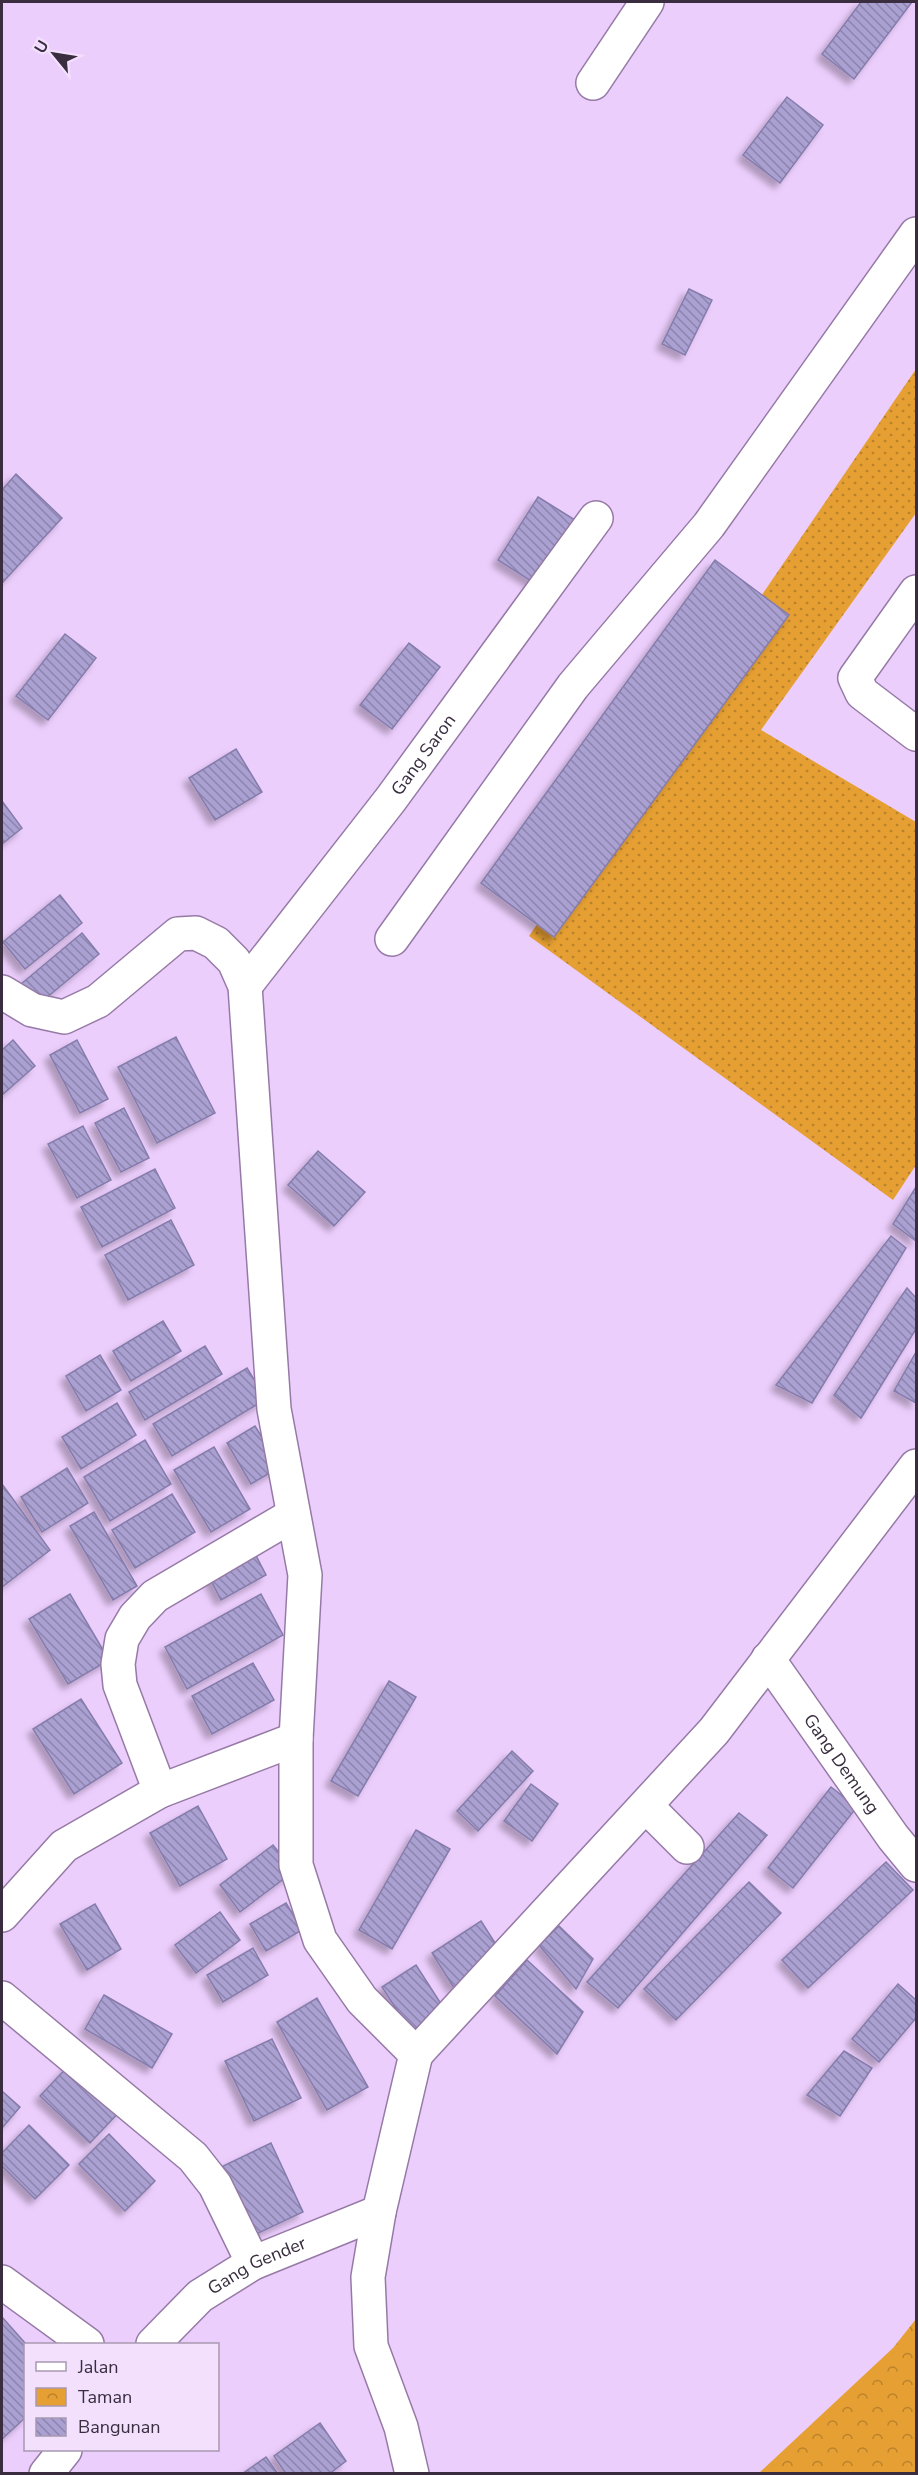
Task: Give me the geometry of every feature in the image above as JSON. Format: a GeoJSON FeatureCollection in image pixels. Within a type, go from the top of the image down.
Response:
{"type":"FeatureCollection","features":[{"type":"Feature","properties":{"kind":"street"},"geometry":{"type":"LineString","coordinates":[[593,83],[647,2]]}},
{"type":"Feature","properties":{"kind":"street"},"geometry":{"type":"LineString","coordinates":[[392,939],[573,686],[709,525],[916,234]]}},
{"type":"Feature","properties":{"kind":"street","name":"Gang Saron"},"geometry":{"type":"LineString","coordinates":[[245,986],[391,799],[596,518]]}},
{"type":"Feature","properties":{"kind":"street"},"geometry":{"type":"LineString","coordinates":[[916,592],[855,678],[862,693],[916,734]]}},
{"type":"Feature","properties":{"kind":"street"},"geometry":{"type":"LineString","coordinates":[[2,992],[32,1010],[64,1017],[98,1001],[178,934],[196,933],[216,943],[234,961],[245,986],[274,1408],[304,1575],[297,1739],[296,1865],[320,1940],[362,2000],[416,2054]]}},
{"type":"Feature","properties":{"kind":"street"},"geometry":{"type":"LineString","coordinates":[[412,2474],[400,2427],[371,2346],[368,2277],[380,2212],[416,2054],[714,1731],[916,1466]]}},
{"type":"Feature","properties":{"kind":"street"},"geometry":{"type":"LineString","coordinates":[[160,1791],[120,1685],[118,1664],[122,1639],[135,1617],[155,1596],[293,1515]]}},
{"type":"Feature","properties":{"kind":"street","name":"Gang Demung"},"geometry":{"type":"LineString","coordinates":[[768,1659],[893,1837],[916,1865]]}},
{"type":"Feature","properties":{"kind":"street"},"geometry":{"type":"LineString","coordinates":[[2,1915],[64,1846],[160,1791],[297,1739]]}},
{"type":"Feature","properties":{"kind":"street"},"geometry":{"type":"LineString","coordinates":[[646,1806],[687,1847]]}},
{"type":"Feature","properties":{"kind":"street"},"geometry":{"type":"LineString","coordinates":[[2,1998],[193,2157],[215,2185],[253,2263]]}},
{"type":"Feature","properties":{"kind":"street","name":"Gang Gender"},"geometry":{"type":"LineString","coordinates":[[154,2343],[200,2296],[253,2263],[380,2212]]}},
{"type":"Feature","properties":{"kind":"street"},"geometry":{"type":"LineString","coordinates":[[2,2282],[86,2343]]}},
{"type":"Feature","properties":{"kind":"street"},"geometry":{"type":"LineString","coordinates":[[46,2474],[64,2451]]}},
{"type":"Feature","properties":{"kind":"green space"},"geometry":{"type":"Polygon","coordinates":[[[916,369],[916,513],[761,730],[916,822],[916,1165],[893,1200],[529,936],[916,369]]]}},
{"type":"Feature","properties":{"kind":"green space"},"geometry":{"type":"Polygon","coordinates":[[[916,2319],[916,2473],[759,2473],[893,2348],[916,2319]]]}},
{"type":"Feature","properties":{"kind":"building"},"geometry":{"type":"Polygon","coordinates":[[[861,2],[912,2],[854,79],[822,54],[861,2]]]}},
{"type":"Feature","properties":{"kind":"building"},"geometry":{"type":"Polygon","coordinates":[[[787,97],[823,125],[780,183],[743,155],[787,97]]]}},
{"type":"Feature","properties":{"kind":"building"},"geometry":{"type":"Polygon","coordinates":[[[689,289],[712,300],[685,355],[662,344],[689,289]]]}},
{"type":"Feature","properties":{"kind":"building"},"geometry":{"type":"Polygon","coordinates":[[[16,474],[62,518],[2,583],[2,490],[16,474]]]}},
{"type":"Feature","properties":{"kind":"building"},"geometry":{"type":"Polygon","coordinates":[[[538,497],[583,525],[542,588],[498,560],[538,497]]]}},
{"type":"Feature","properties":{"kind":"building"},"geometry":{"type":"Polygon","coordinates":[[[715,560],[789,615],[554,937],[481,883],[715,560]]]}},
{"type":"Feature","properties":{"kind":"building"},"geometry":{"type":"Polygon","coordinates":[[[65,634],[96,658],[48,720],[16,696],[65,634]]]}},
{"type":"Feature","properties":{"kind":"building"},"geometry":{"type":"Polygon","coordinates":[[[409,643],[440,667],[392,729],[360,705],[409,643]]]}},
{"type":"Feature","properties":{"kind":"building"},"geometry":{"type":"Polygon","coordinates":[[[236,749],[262,792],[215,820],[189,778],[236,749]]]}},
{"type":"Feature","properties":{"kind":"building"},"geometry":{"type":"Polygon","coordinates":[[[2,801],[22,828],[2,844],[2,801]]]}},
{"type":"Feature","properties":{"kind":"building"},"geometry":{"type":"Polygon","coordinates":[[[60,895],[82,923],[25,969],[3,942],[60,895]]]}},
{"type":"Feature","properties":{"kind":"building"},"geometry":{"type":"Polygon","coordinates":[[[82,933],[99,954],[39,1004],[21,984],[82,933]]]}},
{"type":"Feature","properties":{"kind":"building"},"geometry":{"type":"Polygon","coordinates":[[[176,1037],[215,1113],[157,1143],[118,1067],[176,1037]]]}},
{"type":"Feature","properties":{"kind":"building"},"geometry":{"type":"Polygon","coordinates":[[[13,1040],[35,1066],[2,1095],[2,1050],[13,1040]]]}},
{"type":"Feature","properties":{"kind":"building"},"geometry":{"type":"Polygon","coordinates":[[[77,1040],[108,1099],[80,1113],[50,1055],[77,1040]]]}},
{"type":"Feature","properties":{"kind":"building"},"geometry":{"type":"Polygon","coordinates":[[[124,1108],[149,1158],[121,1172],[95,1123],[124,1108]]]}},
{"type":"Feature","properties":{"kind":"building"},"geometry":{"type":"Polygon","coordinates":[[[83,1126],[111,1180],[77,1198],[48,1144],[83,1126]]]}},
{"type":"Feature","properties":{"kind":"building"},"geometry":{"type":"Polygon","coordinates":[[[318,1151],[365,1192],[334,1226],[288,1185],[318,1151]]]}},
{"type":"Feature","properties":{"kind":"building"},"geometry":{"type":"Polygon","coordinates":[[[155,1169],[175,1208],[102,1247],[81,1207],[155,1169]]]}},
{"type":"Feature","properties":{"kind":"building"},"geometry":{"type":"Polygon","coordinates":[[[916,1187],[916,1241],[893,1224],[916,1187]]]}},
{"type":"Feature","properties":{"kind":"building"},"geometry":{"type":"Polygon","coordinates":[[[171,1220],[194,1265],[128,1300],[105,1255],[171,1220]]]}},
{"type":"Feature","properties":{"kind":"building"},"geometry":{"type":"Polygon","coordinates":[[[891,1236],[906,1248],[812,1403],[776,1385],[891,1236]]]}},
{"type":"Feature","properties":{"kind":"building"},"geometry":{"type":"Polygon","coordinates":[[[907,1288],[916,1298],[916,1329],[861,1418],[834,1395],[907,1288]]]}},
{"type":"Feature","properties":{"kind":"building"},"geometry":{"type":"Polygon","coordinates":[[[163,1321],[181,1351],[131,1381],[113,1351],[163,1321]]]}},
{"type":"Feature","properties":{"kind":"building"},"geometry":{"type":"Polygon","coordinates":[[[205,1346],[222,1374],[145,1420],[129,1392],[205,1346]]]}},
{"type":"Feature","properties":{"kind":"building"},"geometry":{"type":"Polygon","coordinates":[[[916,1352],[916,1403],[894,1391],[916,1352]]]}},
{"type":"Feature","properties":{"kind":"building"},"geometry":{"type":"Polygon","coordinates":[[[100,1355],[121,1390],[86,1411],[66,1376],[100,1355]]]}},
{"type":"Feature","properties":{"kind":"building"},"geometry":{"type":"Polygon","coordinates":[[[247,1368],[266,1399],[172,1456],[153,1424],[247,1368]]]}},
{"type":"Feature","properties":{"kind":"building"},"geometry":{"type":"Polygon","coordinates":[[[117,1403],[136,1435],[81,1469],[62,1437],[117,1403]]]}},
{"type":"Feature","properties":{"kind":"building"},"geometry":{"type":"Polygon","coordinates":[[[255,1426],[280,1467],[251,1484],[227,1443],[255,1426]]]}},
{"type":"Feature","properties":{"kind":"building"},"geometry":{"type":"Polygon","coordinates":[[[145,1440],[171,1484],[110,1521],[84,1477],[145,1440]]]}},
{"type":"Feature","properties":{"kind":"building"},"geometry":{"type":"Polygon","coordinates":[[[214,1447],[250,1509],[211,1532],[174,1470],[214,1447]]]}},
{"type":"Feature","properties":{"kind":"building"},"geometry":{"type":"Polygon","coordinates":[[[67,1468],[88,1503],[42,1532],[21,1497],[67,1468]]]}},
{"type":"Feature","properties":{"kind":"building"},"geometry":{"type":"Polygon","coordinates":[[[2,1484],[50,1550],[2,1587],[2,1484]]]}},
{"type":"Feature","properties":{"kind":"building"},"geometry":{"type":"Polygon","coordinates":[[[172,1494],[195,1532],[135,1568],[112,1530],[172,1494]]]}},
{"type":"Feature","properties":{"kind":"building"},"geometry":{"type":"Polygon","coordinates":[[[94,1512],[137,1586],[113,1600],[70,1526],[94,1512]]]}},
{"type":"Feature","properties":{"kind":"building"},"geometry":{"type":"Polygon","coordinates":[[[250,1544],[266,1575],[221,1600],[205,1569],[250,1544]]]}},
{"type":"Feature","properties":{"kind":"building"},"geometry":{"type":"Polygon","coordinates":[[[70,1594],[109,1660],[68,1684],[29,1619],[70,1594]]]}},
{"type":"Feature","properties":{"kind":"building"},"geometry":{"type":"Polygon","coordinates":[[[261,1594],[283,1635],[187,1689],[165,1647],[261,1594]]]}},
{"type":"Feature","properties":{"kind":"building"},"geometry":{"type":"Polygon","coordinates":[[[253,1663],[274,1700],[212,1734],[192,1696],[253,1663]]]}},
{"type":"Feature","properties":{"kind":"building"},"geometry":{"type":"Polygon","coordinates":[[[389,1681],[416,1697],[358,1796],[331,1781],[389,1681]]]}},
{"type":"Feature","properties":{"kind":"building"},"geometry":{"type":"Polygon","coordinates":[[[81,1699],[122,1763],[74,1794],[33,1729],[81,1699]]]}},
{"type":"Feature","properties":{"kind":"building"},"geometry":{"type":"Polygon","coordinates":[[[512,1751],[533,1771],[478,1831],[457,1811],[512,1751]]]}},
{"type":"Feature","properties":{"kind":"building"},"geometry":{"type":"Polygon","coordinates":[[[531,1784],[558,1804],[532,1841],[504,1821],[531,1784]]]}},
{"type":"Feature","properties":{"kind":"building"},"geometry":{"type":"Polygon","coordinates":[[[831,1787],[857,1807],[793,1888],[768,1868],[831,1787]]]}},
{"type":"Feature","properties":{"kind":"building"},"geometry":{"type":"Polygon","coordinates":[[[198,1806],[227,1859],[180,1886],[150,1833],[198,1806]]]}},
{"type":"Feature","properties":{"kind":"building"},"geometry":{"type":"Polygon","coordinates":[[[739,1813],[767,1835],[618,2008],[587,1982],[739,1813]]]}},
{"type":"Feature","properties":{"kind":"building"},"geometry":{"type":"Polygon","coordinates":[[[416,1830],[450,1849],[392,1949],[359,1930],[416,1830]]]}},
{"type":"Feature","properties":{"kind":"building"},"geometry":{"type":"Polygon","coordinates":[[[273,1845],[294,1871],[240,1912],[220,1885],[273,1845]]]}},
{"type":"Feature","properties":{"kind":"building"},"geometry":{"type":"Polygon","coordinates":[[[886,1862],[913,1890],[808,1988],[782,1960],[886,1862]]]}},
{"type":"Feature","properties":{"kind":"building"},"geometry":{"type":"Polygon","coordinates":[[[749,1882],[781,1913],[676,2020],[644,1989],[749,1882]]]}},
{"type":"Feature","properties":{"kind":"building"},"geometry":{"type":"Polygon","coordinates":[[[286,1903],[302,1930],[266,1951],[250,1924],[286,1903]]]}},
{"type":"Feature","properties":{"kind":"building"},"geometry":{"type":"Polygon","coordinates":[[[95,1904],[121,1949],[87,1970],[60,1924],[95,1904]]]}},
{"type":"Feature","properties":{"kind":"building"},"geometry":{"type":"Polygon","coordinates":[[[220,1912],[240,1940],[196,1973],[175,1945],[220,1912]]]}},
{"type":"Feature","properties":{"kind":"building"},"geometry":{"type":"Polygon","coordinates":[[[481,1921],[504,1957],[454,1988],[432,1953],[481,1921]]]}},
{"type":"Feature","properties":{"kind":"building"},"geometry":{"type":"Polygon","coordinates":[[[559,1926],[593,1959],[576,1989],[539,1945],[559,1926]]]}},
{"type":"Feature","properties":{"kind":"building"},"geometry":{"type":"Polygon","coordinates":[[[253,1948],[268,1975],[223,2002],[207,1975],[253,1948]]]}},
{"type":"Feature","properties":{"kind":"building"},"geometry":{"type":"Polygon","coordinates":[[[527,1960],[583,2012],[557,2054],[495,1996],[527,1960]]]}},
{"type":"Feature","properties":{"kind":"building"},"geometry":{"type":"Polygon","coordinates":[[[416,1965],[445,2010],[411,2032],[382,1987],[416,1965]]]}},
{"type":"Feature","properties":{"kind":"building"},"geometry":{"type":"Polygon","coordinates":[[[898,1984],[916,2000],[916,2018],[879,2062],[852,2039],[898,1984]]]}},
{"type":"Feature","properties":{"kind":"building"},"geometry":{"type":"Polygon","coordinates":[[[104,1995],[172,2034],[152,2068],[85,2029],[104,1995]]]}},
{"type":"Feature","properties":{"kind":"building"},"geometry":{"type":"Polygon","coordinates":[[[317,1998],[368,2087],[327,2110],[277,2022],[317,1998]]]}},
{"type":"Feature","properties":{"kind":"building"},"geometry":{"type":"Polygon","coordinates":[[[272,2039],[301,2098],[254,2121],[225,2061],[272,2039]]]}},
{"type":"Feature","properties":{"kind":"building"},"geometry":{"type":"Polygon","coordinates":[[[844,2051],[872,2068],[840,2116],[807,2095],[844,2051]]]}},
{"type":"Feature","properties":{"kind":"building"},"geometry":{"type":"Polygon","coordinates":[[[72,2062],[122,2109],[90,2143],[40,2096],[72,2062]]]}},
{"type":"Feature","properties":{"kind":"building"},"geometry":{"type":"Polygon","coordinates":[[[2,2091],[20,2107],[2,2128],[2,2091]]]}},
{"type":"Feature","properties":{"kind":"building"},"geometry":{"type":"Polygon","coordinates":[[[29,2125],[69,2165],[35,2199],[2,2166],[2,2153],[29,2125]]]}},
{"type":"Feature","properties":{"kind":"building"},"geometry":{"type":"Polygon","coordinates":[[[109,2134],[155,2181],[125,2211],[79,2164],[109,2134]]]}},
{"type":"Feature","properties":{"kind":"building"},"geometry":{"type":"Polygon","coordinates":[[[271,2143],[303,2212],[252,2236],[221,2167],[271,2143]]]}},
{"type":"Feature","properties":{"kind":"building"},"geometry":{"type":"Polygon","coordinates":[[[2,2317],[25,2343],[24,2419],[2,2439],[2,2317]]]}},
{"type":"Feature","properties":{"kind":"building"},"geometry":{"type":"Polygon","coordinates":[[[320,2423],[346,2461],[329,2474],[286,2474],[274,2456],[320,2423]]]}},
{"type":"Feature","properties":{"kind":"building"},"geometry":{"type":"Polygon","coordinates":[[[266,2457],[278,2474],[242,2474],[266,2457]]]}}]}
